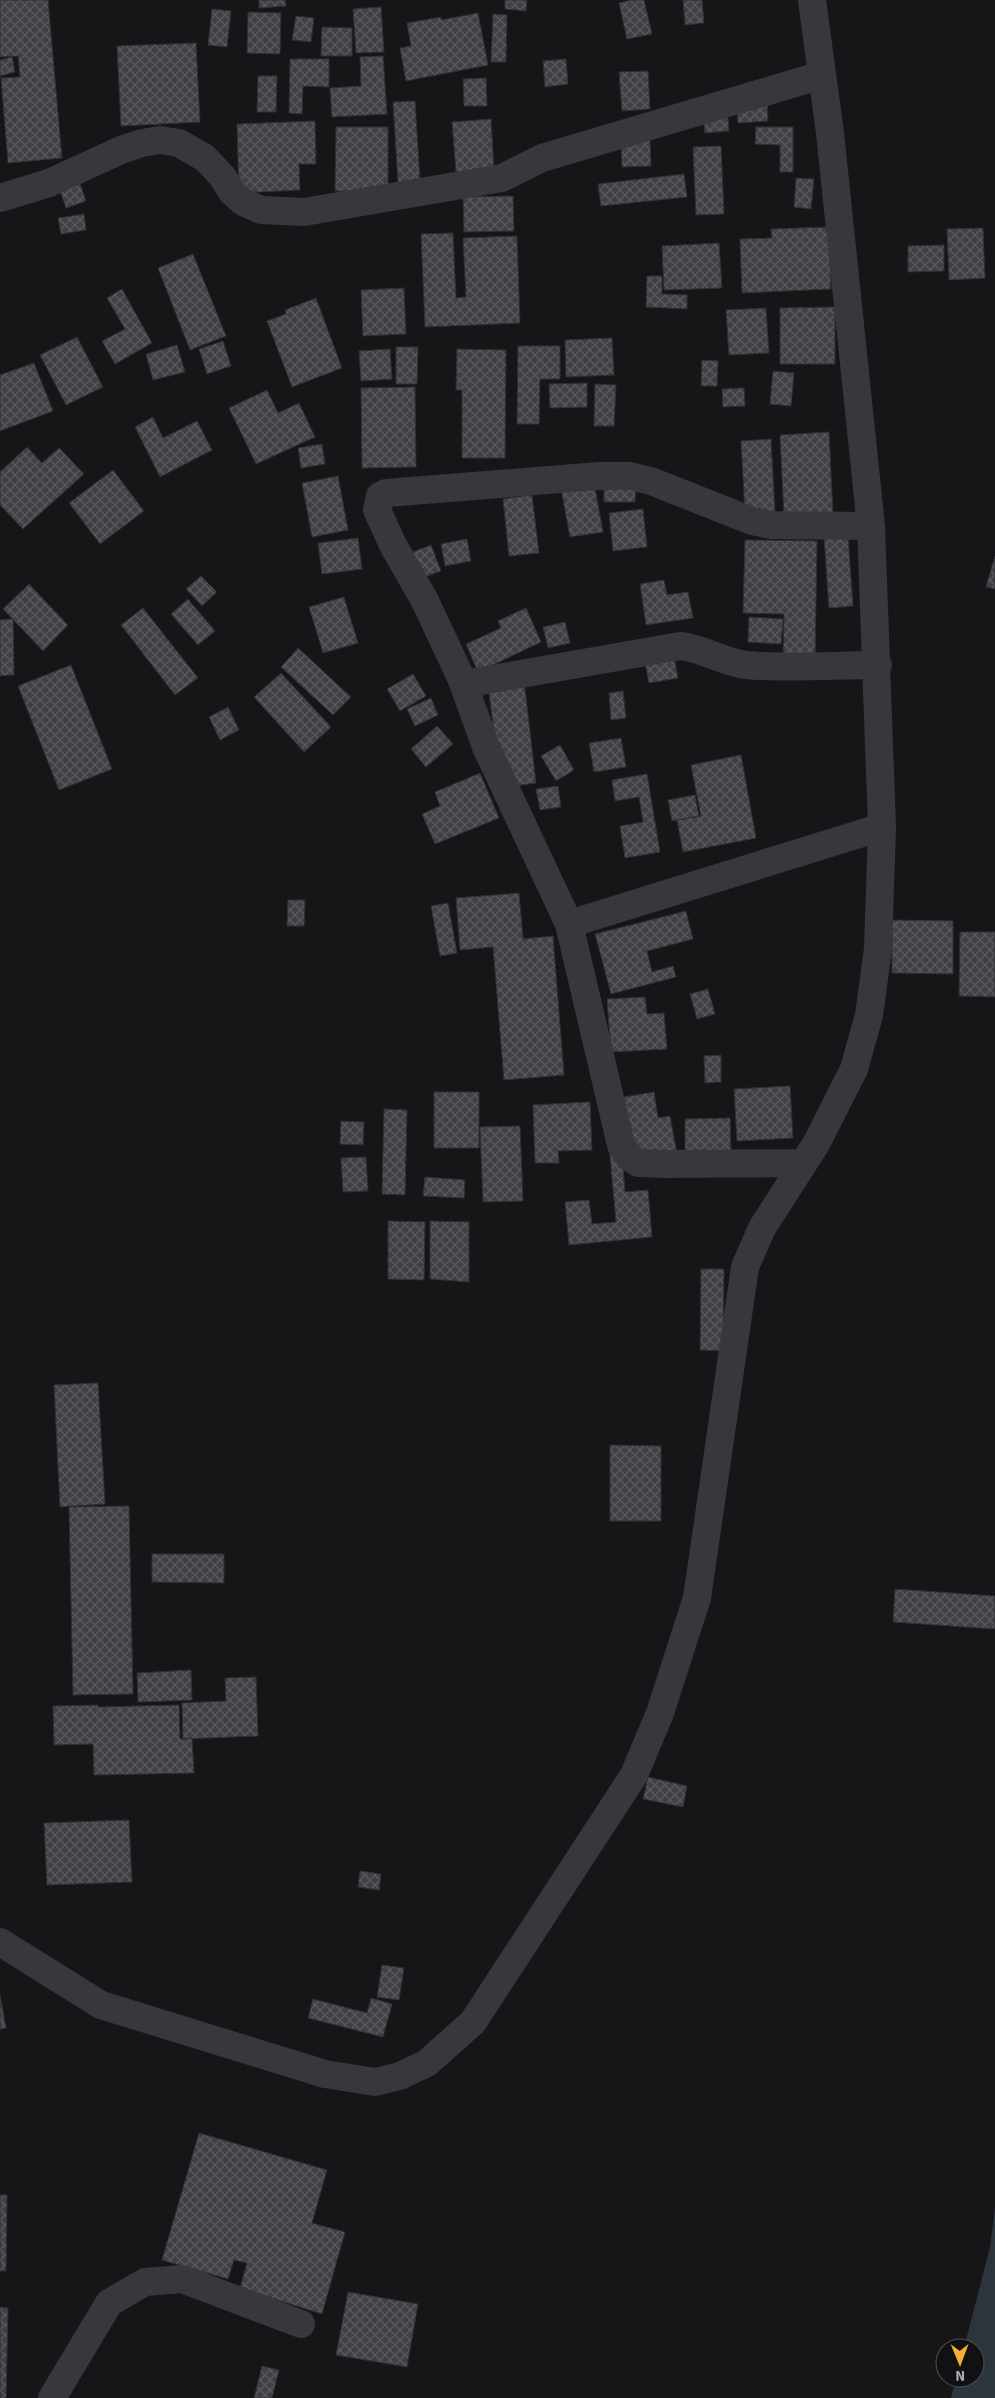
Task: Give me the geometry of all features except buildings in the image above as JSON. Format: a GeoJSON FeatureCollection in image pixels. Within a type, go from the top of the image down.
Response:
{"type":"FeatureCollection","features":[{"type":"Feature","properties":{"kind":"street"},"geometry":{"type":"LineString","coordinates":[[0,1942],[101,2005],[325,2074],[375,2082],[400,2076],[427,2063],[473,2022],[634,1775],[660,1713],[697,1598],[745,1268],[762,1228],[816,1144],[854,1069],[869,1015],[878,949],[882,827],[872,526],[830,133],[812,0]]}},
{"type":"Feature","properties":{"kind":"street"},"geometry":{"type":"LineString","coordinates":[[0,198],[49,183],[121,150],[142,143],[160,140],[179,143],[205,158],[222,176],[232,192],[243,202],[261,210],[304,212],[502,178],[542,158],[822,75]]}},
{"type":"Feature","properties":{"kind":"street"},"geometry":{"type":"LineString","coordinates":[[803,1163],[664,1164],[638,1162],[630,1158],[621,1145],[569,924],[486,747],[464,684],[425,601],[393,545],[378,510],[380,496],[386,492],[600,476],[630,476],[651,481],[752,521],[771,525],[872,526]]}},
{"type":"Feature","properties":{"kind":"street"},"geometry":{"type":"LineString","coordinates":[[464,684],[680,646],[694,647],[718,658],[747,665],[878,665]]}},
{"type":"Feature","properties":{"kind":"street"},"geometry":{"type":"LineString","coordinates":[[569,924],[882,827]]}},
{"type":"Feature","properties":{"kind":"street"},"geometry":{"type":"LineString","coordinates":[[52,2398],[108,2303],[145,2282],[182,2279],[301,2324]]}},
{"type":"Feature","properties":{"kind":"shaded area"},"geometry":{"type":"Polygon","coordinates":[[[995,2208],[995,2398],[951,2398],[954,2388],[985,2388],[985,2338],[967,2338],[990,2247],[995,2208]]]}}]}
